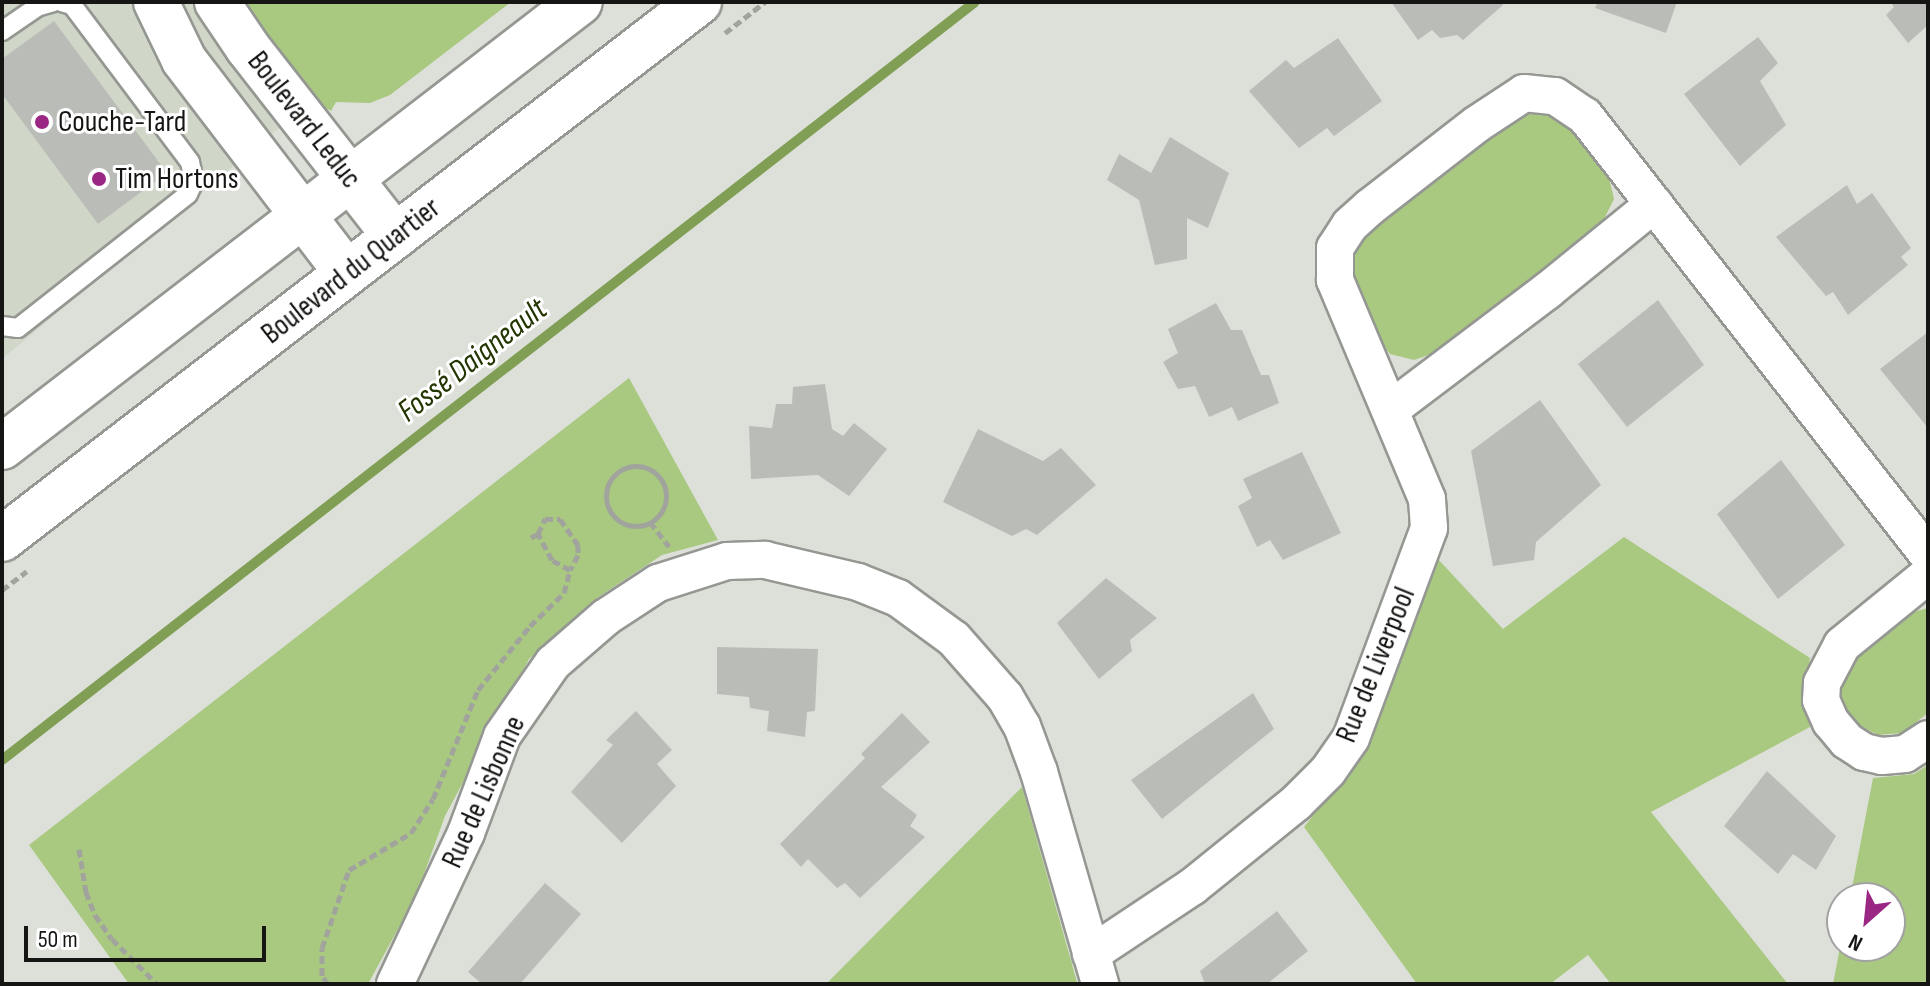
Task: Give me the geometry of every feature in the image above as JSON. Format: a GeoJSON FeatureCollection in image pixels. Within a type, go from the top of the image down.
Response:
{"type":"FeatureCollection","features":[{"type":"Feature","properties":{"kind":"main road","name":"Boulevard Leduc"},"geometry":{"type":"LineString","coordinates":[[156,2],[184,60],[347,273]]}},
{"type":"Feature","properties":{"kind":"main road","name":"Boulevard Leduc"},"geometry":{"type":"LineString","coordinates":[[217,2],[248,48],[395,236]]}},
{"type":"Feature","properties":{"kind":"main road"},"geometry":{"type":"LineString","coordinates":[[2,447],[580,2]]}},
{"type":"Feature","properties":{"kind":"main road","name":"Boulevard du Quartier"},"geometry":{"type":"LineString","coordinates":[[2,539],[699,2]]}},
{"type":"Feature","properties":{"kind":"street","name":"Rue de Liverpool"},"geometry":{"type":"LineString","coordinates":[[1096,969],[1296,803],[1328,771],[1351,738],[1429,528],[1427,499],[1335,280],[1335,248],[1350,225],[1370,207],[1477,124],[1524,93],[1555,96],[1585,116],[1928,555]]}},
{"type":"Feature","properties":{"kind":"street"},"geometry":{"type":"LineString","coordinates":[[1391,409],[1547,291],[1654,204]]}},
{"type":"Feature","properties":{"kind":"street","name":"Rue de Lisbonne"},"geometry":{"type":"LineString","coordinates":[[395,984],[466,833],[502,736],[541,678],[578,638],[627,601],[658,583],[727,561],[765,560],[858,582],[898,598],[922,614],[975,661],[1005,697],[1022,726],[1039,772],[1096,969]]}},
{"type":"Feature","properties":{"kind":"street"},"geometry":{"type":"LineString","coordinates":[[1928,575],[1842,645],[1822,683],[1821,700],[1831,722],[1847,741],[1864,752],[1882,756],[1905,754],[1928,739]]}},
{"type":"Feature","properties":{"kind":"lane"},"geometry":{"type":"LineString","coordinates":[[2,31],[37,7],[53,2]]}},
{"type":"Feature","properties":{"kind":"lane"},"geometry":{"type":"LineString","coordinates":[[2,326],[18,328],[188,194],[194,181],[190,162],[72,5],[61,2]]}},
{"type":"Feature","properties":{"kind":"path"},"geometry":{"type":"LineString","coordinates":[[627,467],[646,468],[661,480],[665,489],[666,499],[657,516],[641,525],[621,522],[608,508],[606,498],[611,479],[627,467]]}},
{"type":"Feature","properties":{"kind":"path"},"geometry":{"type":"LineString","coordinates":[[328,984],[322,976],[322,948],[349,870],[411,833],[433,799],[478,690],[530,626],[564,593],[578,555],[578,545],[560,519],[545,519],[538,534],[530,538]]}},
{"type":"Feature","properties":{"kind":"path"},"geometry":{"type":"LineString","coordinates":[[538,534],[552,560],[570,570]]}},
{"type":"Feature","properties":{"kind":"path"},"geometry":{"type":"LineString","coordinates":[[79,849],[86,892],[95,915],[112,939],[157,984]]}},
{"type":"Feature","properties":{"kind":"shaded area"},"geometry":{"type":"Polygon","coordinates":[[[2,2],[444,2],[326,89],[2,359],[2,2]]]}},
{"type":"Feature","properties":{"kind":"green space"},"geometry":{"type":"Polygon","coordinates":[[[236,2],[511,2],[390,95],[370,103],[336,102],[331,111],[320,105],[236,2]]]}},
{"type":"Feature","properties":{"kind":"green space"},"geometry":{"type":"Polygon","coordinates":[[[1544,109],[1565,119],[1608,174],[1614,199],[1603,221],[1440,351],[1414,360],[1390,354],[1381,343],[1353,276],[1352,252],[1359,239],[1522,112],[1544,109]]]}},
{"type":"Feature","properties":{"kind":"green space"},"geometry":{"type":"Polygon","coordinates":[[[629,378],[718,540],[662,555],[597,598],[529,659],[445,816],[416,896],[368,984],[129,984],[29,845],[629,378]]]}},
{"type":"Feature","properties":{"kind":"green space"},"geometry":{"type":"Polygon","coordinates":[[[1624,537],[1810,658],[1805,695],[1810,727],[1651,812],[1788,984],[1611,984],[1588,955],[1550,984],[1417,984],[1304,827],[1358,759],[1394,679],[1437,558],[1503,629],[1624,537]]]}},
{"type":"Feature","properties":{"kind":"green space"},"geometry":{"type":"Polygon","coordinates":[[[1928,608],[1928,713],[1902,733],[1878,735],[1851,721],[1840,696],[1844,674],[1855,655],[1906,614],[1928,608]]]}},
{"type":"Feature","properties":{"kind":"green space"},"geometry":{"type":"Polygon","coordinates":[[[1928,765],[1928,984],[1833,984],[1837,962],[1906,962],[1906,882],[1853,882],[1873,778],[1914,774],[1928,765]]]}},
{"type":"Feature","properties":{"kind":"green space"},"geometry":{"type":"Polygon","coordinates":[[[1022,787],[1077,982],[826,984],[1022,787]]]}},
{"type":"Feature","properties":{"kind":"building"},"geometry":{"type":"Polygon","coordinates":[[[1391,2],[1502,2],[1503,5],[1463,40],[1457,35],[1440,38],[1432,30],[1418,40],[1391,2]]]}},
{"type":"Feature","properties":{"kind":"building"},"geometry":{"type":"Polygon","coordinates":[[[1598,2],[1677,2],[1666,33],[1595,8],[1598,2]]]}},
{"type":"Feature","properties":{"kind":"building"},"geometry":{"type":"Polygon","coordinates":[[[1890,2],[1928,2],[1928,25],[1908,43],[1886,15],[1894,7],[1890,2]]]}},
{"type":"Feature","properties":{"kind":"building"},"geometry":{"type":"Polygon","coordinates":[[[54,21],[167,173],[98,224],[2,94],[2,59],[54,21]]]}},
{"type":"Feature","properties":{"kind":"building"},"geometry":{"type":"Polygon","coordinates":[[[1758,37],[1778,63],[1760,81],[1786,125],[1740,166],[1684,94],[1758,37]]]}},
{"type":"Feature","properties":{"kind":"building"},"geometry":{"type":"Polygon","coordinates":[[[1338,38],[1382,101],[1334,136],[1327,128],[1299,148],[1249,91],[1286,60],[1294,68],[1338,38]]]}},
{"type":"Feature","properties":{"kind":"building"},"geometry":{"type":"Polygon","coordinates":[[[1170,137],[1229,173],[1208,228],[1187,218],[1187,259],[1155,265],[1139,200],[1107,180],[1119,154],[1151,173],[1170,137]]]}},
{"type":"Feature","properties":{"kind":"building"},"geometry":{"type":"Polygon","coordinates":[[[1847,185],[1857,204],[1872,193],[1911,248],[1901,257],[1908,265],[1848,315],[1833,292],[1826,296],[1776,237],[1847,185]]]}},
{"type":"Feature","properties":{"kind":"building"},"geometry":{"type":"Polygon","coordinates":[[[1658,300],[1704,365],[1627,427],[1578,364],[1658,300]]]}},
{"type":"Feature","properties":{"kind":"building"},"geometry":{"type":"Polygon","coordinates":[[[1216,303],[1231,330],[1242,330],[1261,375],[1269,375],[1279,403],[1238,421],[1232,407],[1209,417],[1195,386],[1178,389],[1163,362],[1178,353],[1168,329],[1216,303]]]}},
{"type":"Feature","properties":{"kind":"building"},"geometry":{"type":"Polygon","coordinates":[[[1928,332],[1928,428],[1880,369],[1928,332]]]}},
{"type":"Feature","properties":{"kind":"building"},"geometry":{"type":"Polygon","coordinates":[[[825,384],[832,429],[843,436],[854,423],[887,449],[849,496],[818,475],[751,479],[749,426],[772,428],[776,404],[792,404],[793,387],[825,384]]]}},
{"type":"Feature","properties":{"kind":"building"},"geometry":{"type":"Polygon","coordinates":[[[1540,400],[1601,485],[1536,542],[1534,560],[1493,566],[1471,451],[1540,400]]]}},
{"type":"Feature","properties":{"kind":"building"},"geometry":{"type":"Polygon","coordinates":[[[978,429],[1043,461],[1061,448],[1096,485],[1037,535],[1026,529],[1012,536],[943,502],[978,429]]]}},
{"type":"Feature","properties":{"kind":"building"},"geometry":{"type":"Polygon","coordinates":[[[1302,452],[1341,533],[1283,560],[1270,540],[1257,547],[1238,506],[1252,498],[1243,479],[1302,452]]]}},
{"type":"Feature","properties":{"kind":"building"},"geometry":{"type":"Polygon","coordinates":[[[1781,460],[1845,545],[1778,599],[1717,514],[1781,460]]]}},
{"type":"Feature","properties":{"kind":"building"},"geometry":{"type":"Polygon","coordinates":[[[1106,578],[1157,618],[1130,640],[1132,651],[1099,679],[1057,623],[1106,578]]]}},
{"type":"Feature","properties":{"kind":"building"},"geometry":{"type":"Polygon","coordinates":[[[717,647],[818,649],[815,711],[807,712],[805,737],[767,731],[769,711],[750,708],[749,697],[717,694],[717,647]]]}},
{"type":"Feature","properties":{"kind":"building"},"geometry":{"type":"Polygon","coordinates":[[[1253,693],[1274,729],[1162,819],[1131,780],[1253,693]]]}},
{"type":"Feature","properties":{"kind":"building"},"geometry":{"type":"Polygon","coordinates":[[[636,711],[672,750],[657,764],[676,786],[622,843],[571,792],[613,745],[606,740],[636,711]]]}},
{"type":"Feature","properties":{"kind":"building"},"geometry":{"type":"Polygon","coordinates":[[[902,713],[930,742],[881,787],[917,815],[910,826],[925,837],[860,898],[845,883],[837,888],[808,859],[801,867],[780,844],[865,758],[861,754],[902,713]]]}},
{"type":"Feature","properties":{"kind":"building"},"geometry":{"type":"Polygon","coordinates":[[[1767,771],[1836,836],[1816,870],[1793,854],[1778,874],[1724,826],[1767,771]]]}},
{"type":"Feature","properties":{"kind":"building"},"geometry":{"type":"Polygon","coordinates":[[[545,883],[581,914],[520,984],[482,984],[468,972],[545,883]]]}},
{"type":"Feature","properties":{"kind":"building"},"geometry":{"type":"Polygon","coordinates":[[[1277,911],[1308,951],[1267,984],[1205,984],[1200,971],[1277,911]]]}},
{"type":"Feature","properties":{"kind":"waterway","name":"Fossé Daigneault"},"geometry":{"type":"LineString","coordinates":[[2,760],[975,2]]}},
{"type":"Feature","properties":{"kind":"place","name":"Couche-Tard"},"geometry":{"type":"Point","coordinates":[42,122]}},
{"type":"Feature","properties":{"kind":"place","name":"Tim Hortons"},"geometry":{"type":"Point","coordinates":[99,179]}}]}
